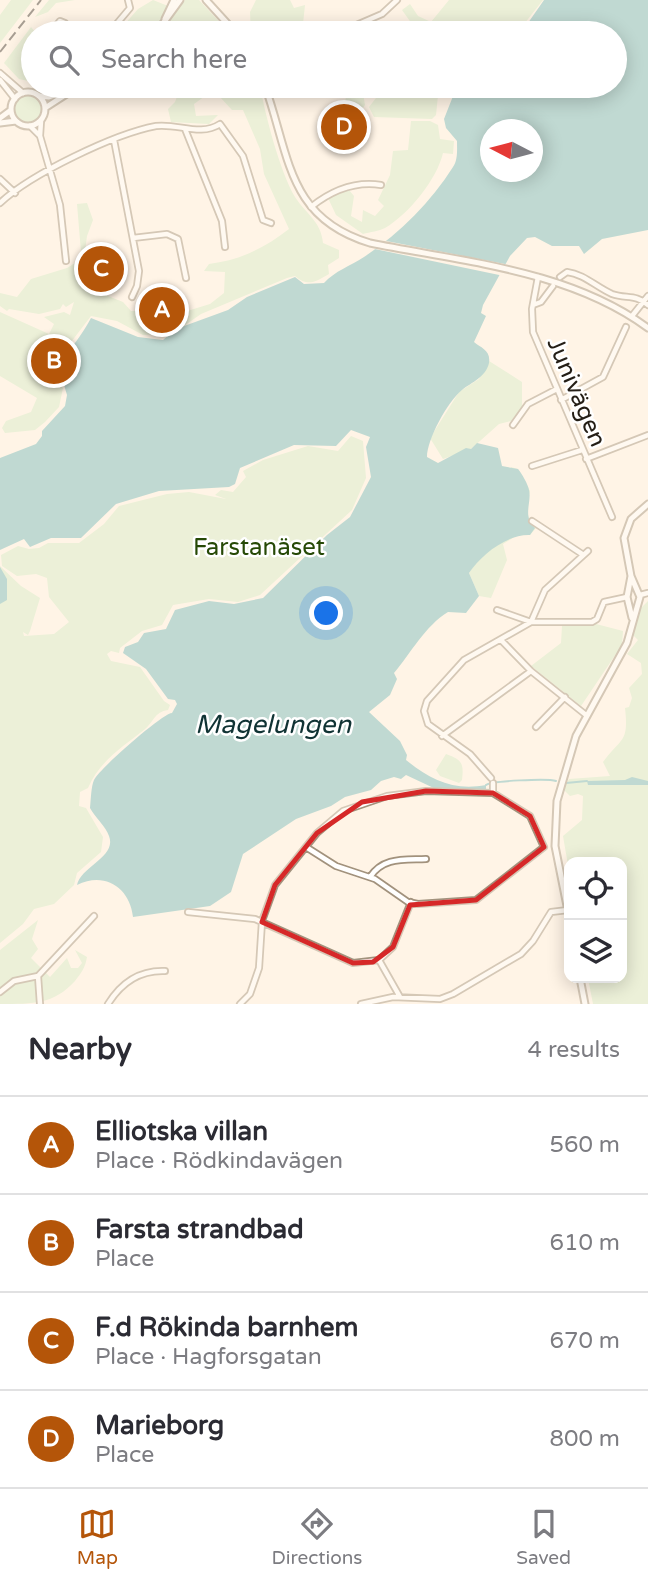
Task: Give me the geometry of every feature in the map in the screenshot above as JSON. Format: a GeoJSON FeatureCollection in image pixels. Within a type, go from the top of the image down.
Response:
{"type":"FeatureCollection","features":[{"type":"Feature","properties":{"kind":"main road"},"geometry":{"type":"LineString","coordinates":[[162,21],[174,0]]}},
{"type":"Feature","properties":{"kind":"main road"},"geometry":{"type":"LineString","coordinates":[[164,21],[180,0]]}},
{"type":"Feature","properties":{"kind":"main road"},"geometry":{"type":"LineString","coordinates":[[204,0],[225,21]]}},
{"type":"Feature","properties":{"kind":"main road"},"geometry":{"type":"LineString","coordinates":[[0,121],[21,94]]}},
{"type":"Feature","properties":{"kind":"main road"},"geometry":{"type":"LineString","coordinates":[[41,98],[46,107]]}},
{"type":"Feature","properties":{"kind":"main road"},"geometry":{"type":"LineString","coordinates":[[0,121],[16,121],[30,126],[41,121],[46,107],[60,98]]}},
{"type":"Feature","properties":{"kind":"main road"},"geometry":{"type":"LineString","coordinates":[[269,98],[295,183],[310,207],[341,233],[370,243],[538,277],[590,293],[648,328]]}},
{"type":"Feature","properties":{"kind":"main road"},"geometry":{"type":"LineString","coordinates":[[11,110],[16,121]]}},
{"type":"Feature","properties":{"kind":"main road"},"geometry":{"type":"LineString","coordinates":[[564,889],[555,846],[561,780],[586,715],[619,662],[632,623],[636,594],[624,538],[625,529],[631,519],[648,504]]}},
{"type":"Feature","properties":{"kind":"main road"},"geometry":{"type":"LineString","coordinates":[[628,599],[636,594]]}},
{"type":"Feature","properties":{"kind":"main road"},"geometry":{"type":"LineString","coordinates":[[628,599],[636,594]]}},
{"type":"Feature","properties":{"kind":"main road"},"geometry":{"type":"LineString","coordinates":[[628,599],[632,623]]}},
{"type":"Feature","properties":{"kind":"main road"},"geometry":{"type":"LineString","coordinates":[[581,983],[585,1004]]}},
{"type":"Feature","properties":{"kind":"street"},"geometry":{"type":"LineString","coordinates":[[119,21],[130,8],[128,0]]}},
{"type":"Feature","properties":{"kind":"street"},"geometry":{"type":"LineString","coordinates":[[366,21],[382,14],[397,0]]}},
{"type":"Feature","properties":{"kind":"street"},"geometry":{"type":"LineString","coordinates":[[0,73],[21,91]]}},
{"type":"Feature","properties":{"kind":"street"},"geometry":{"type":"LineString","coordinates":[[0,80],[15,99]]}},
{"type":"Feature","properties":{"kind":"street"},"geometry":{"type":"LineString","coordinates":[[41,121],[40,136],[60,205],[66,261]]}},
{"type":"Feature","properties":{"kind":"street"},"geometry":{"type":"LineString","coordinates":[[0,203],[51,171],[114,141],[159,126],[204,130],[220,124],[243,156],[263,220],[271,223]]}},
{"type":"Feature","properties":{"kind":"street"},"geometry":{"type":"LineString","coordinates":[[30,126],[40,136]]}},
{"type":"Feature","properties":{"kind":"street"},"geometry":{"type":"LineString","coordinates":[[185,129],[222,221],[225,247]]}},
{"type":"Feature","properties":{"kind":"street"},"geometry":{"type":"LineString","coordinates":[[114,141],[139,271],[132,297]]}},
{"type":"Feature","properties":{"kind":"street"},"geometry":{"type":"LineString","coordinates":[[0,179],[15,193]]}},
{"type":"Feature","properties":{"kind":"street"},"geometry":{"type":"LineString","coordinates":[[310,207],[333,192],[348,187],[381,185]]}},
{"type":"Feature","properties":{"kind":"street"},"geometry":{"type":"LineString","coordinates":[[133,237],[167,234],[178,239],[186,278]]}},
{"type":"Feature","properties":{"kind":"street"},"geometry":{"type":"LineString","coordinates":[[561,277],[567,272],[579,274],[599,288],[645,298]]}},
{"type":"Feature","properties":{"kind":"street","name":"Junivägen"},"geometry":{"type":"LineString","coordinates":[[538,277],[533,305],[533,332],[555,390],[612,517]]}},
{"type":"Feature","properties":{"kind":"street"},"geometry":{"type":"LineString","coordinates":[[533,305],[541,302],[553,286]]}},
{"type":"Feature","properties":{"kind":"street"},"geometry":{"type":"LineString","coordinates":[[632,316],[645,298]]}},
{"type":"Feature","properties":{"kind":"street"},"geometry":{"type":"LineString","coordinates":[[645,298],[648,305]]}},
{"type":"Feature","properties":{"kind":"street"},"geometry":{"type":"LineString","coordinates":[[561,400],[603,377],[626,327]]}},
{"type":"Feature","properties":{"kind":"street"},"geometry":{"type":"LineString","coordinates":[[513,425],[528,404],[555,390]]}},
{"type":"Feature","properties":{"kind":"street"},"geometry":{"type":"LineString","coordinates":[[586,459],[648,435]]}},
{"type":"Feature","properties":{"kind":"street"},"geometry":{"type":"LineString","coordinates":[[532,466],[582,450]]}},
{"type":"Feature","properties":{"kind":"street"},"geometry":{"type":"LineString","coordinates":[[493,793],[492,780],[470,754],[442,736],[425,717],[427,701],[461,663],[531,622],[545,590],[585,553],[531,521]]}},
{"type":"Feature","properties":{"kind":"street"},"geometry":{"type":"LineString","coordinates":[[636,594],[648,593]]}},
{"type":"Feature","properties":{"kind":"street"},"geometry":{"type":"LineString","coordinates":[[497,610],[531,622],[592,622],[597,619],[604,602],[628,599]]}},
{"type":"Feature","properties":{"kind":"street"},"geometry":{"type":"LineString","coordinates":[[501,640],[531,671],[586,715]]}},
{"type":"Feature","properties":{"kind":"street"},"geometry":{"type":"LineString","coordinates":[[442,736],[531,671]]}},
{"type":"Feature","properties":{"kind":"street"},"geometry":{"type":"LineString","coordinates":[[536,727],[565,697]]}},
{"type":"Feature","properties":{"kind":"street"},"geometry":{"type":"LineString","coordinates":[[240,1004],[250,994],[259,968],[262,922],[275,885],[306,847],[343,811],[362,802],[426,791],[493,793],[530,816],[544,847]]}},
{"type":"Feature","properties":{"kind":"street"},"geometry":{"type":"LineString","coordinates":[[306,847],[336,866],[370,877],[411,902],[476,900],[544,847],[555,846]]}},
{"type":"Feature","properties":{"kind":"street"},"geometry":{"type":"LineString","coordinates":[[370,877],[383,863],[426,859]]}},
{"type":"Feature","properties":{"kind":"street"},"geometry":{"type":"LineString","coordinates":[[188,912],[232,914],[262,922],[353,963],[379,960],[393,947],[411,902]]}},
{"type":"Feature","properties":{"kind":"street"},"geometry":{"type":"LineString","coordinates":[[360,1004],[400,997],[440,999],[453,995],[521,954],[533,941],[551,912],[564,913]]}},
{"type":"Feature","properties":{"kind":"street"},"geometry":{"type":"LineString","coordinates":[[0,992],[13,981],[38,976],[94,916]]}},
{"type":"Feature","properties":{"kind":"street"},"geometry":{"type":"LineString","coordinates":[[379,960],[400,997]]}},
{"type":"Feature","properties":{"kind":"street"},"geometry":{"type":"LineString","coordinates":[[108,1004],[118,989],[130,980],[152,971],[166,971]]}},
{"type":"Feature","properties":{"kind":"street"},"geometry":{"type":"LineString","coordinates":[[38,976],[40,1004]]}},
{"type":"Feature","properties":{"kind":"highlighted area"},"geometry":{"type":"Polygon","coordinates":[[[426,791],[493,793],[530,816],[544,847],[476,900],[410,905],[393,947],[373,962],[353,963],[262,922],[275,885],[317,833],[362,802],[426,791]]]}},
{"type":"Feature","properties":{"kind":"shaded area"},"geometry":{"type":"Polygon","coordinates":[[[341,122],[349,126],[348,137],[324,137],[325,124],[341,122]]]}},
{"type":"Feature","properties":{"kind":"green space"},"geometry":{"type":"Polygon","coordinates":[[[11,0],[33,0],[0,43],[0,15],[11,0]]]}},
{"type":"Feature","properties":{"kind":"green space"},"geometry":{"type":"Polygon","coordinates":[[[49,0],[75,0],[56,3],[48,12],[35,17],[49,0]]]}},
{"type":"Feature","properties":{"kind":"green space"},"geometry":{"type":"Polygon","coordinates":[[[153,0],[168,6],[161,21],[127,21],[138,9],[153,0]]]}},
{"type":"Feature","properties":{"kind":"green space"},"geometry":{"type":"Polygon","coordinates":[[[185,0],[199,0],[219,21],[170,21],[185,0]]]}},
{"type":"Feature","properties":{"kind":"green space"},"geometry":{"type":"Polygon","coordinates":[[[256,0],[290,0],[294,8],[305,5],[303,21],[250,21],[250,12],[256,0]]]}},
{"type":"Feature","properties":{"kind":"green space"},"geometry":{"type":"Polygon","coordinates":[[[449,0],[543,0],[526,21],[432,21],[449,0]]]}},
{"type":"Feature","properties":{"kind":"green space"},"geometry":{"type":"Polygon","coordinates":[[[410,4],[418,16],[429,21],[410,21],[402,10],[410,4]]]}},
{"type":"Feature","properties":{"kind":"green space"},"geometry":{"type":"Polygon","coordinates":[[[21,40],[21,79],[4,63],[21,40]]]}},
{"type":"Feature","properties":{"kind":"green space"},"geometry":{"type":"Polygon","coordinates":[[[21,98],[38,98],[42,103],[42,115],[29,124],[19,119],[14,109],[21,98]]]}},
{"type":"Feature","properties":{"kind":"green space"},"geometry":{"type":"Polygon","coordinates":[[[177,98],[202,98],[194,104],[196,116],[218,115],[209,124],[171,122],[168,109],[177,98]]]}},
{"type":"Feature","properties":{"kind":"green space"},"geometry":{"type":"Polygon","coordinates":[[[221,98],[262,98],[289,186],[316,223],[323,243],[339,250],[339,258],[328,265],[329,274],[308,282],[295,276],[287,278],[201,314],[181,328],[172,327],[159,334],[143,335],[117,321],[91,316],[65,350],[51,345],[46,352],[46,373],[63,388],[59,407],[35,430],[5,433],[2,428],[6,421],[31,412],[37,398],[0,376],[0,312],[49,334],[54,324],[44,317],[64,312],[70,315],[74,302],[66,307],[63,304],[60,309],[39,314],[9,309],[7,311],[0,306],[0,293],[17,297],[31,279],[75,263],[81,252],[77,204],[87,203],[93,220],[87,236],[82,273],[98,292],[123,302],[131,311],[148,311],[157,320],[171,318],[179,306],[184,308],[184,312],[210,304],[224,293],[225,272],[204,271],[209,264],[251,253],[289,229],[264,174],[260,149],[243,110],[232,110],[221,98]]]}},
{"type":"Feature","properties":{"kind":"green space"},"geometry":{"type":"Polygon","coordinates":[[[346,98],[364,98],[365,105],[359,113],[345,111],[346,98]]]}},
{"type":"Feature","properties":{"kind":"green space"},"geometry":{"type":"Polygon","coordinates":[[[376,98],[438,98],[436,115],[432,119],[374,117],[369,107],[376,98]]]}},
{"type":"Feature","properties":{"kind":"green space"},"geometry":{"type":"Polygon","coordinates":[[[411,121],[430,121],[438,125],[440,139],[454,141],[453,154],[443,153],[435,174],[421,195],[394,222],[385,228],[363,234],[336,215],[328,198],[349,190],[354,196],[351,216],[362,222],[363,210],[375,216],[384,206],[378,200],[390,175],[393,151],[408,150],[411,121]]]}},
{"type":"Feature","properties":{"kind":"green space"},"geometry":{"type":"Polygon","coordinates":[[[489,361],[522,382],[522,407],[511,421],[499,424],[471,449],[443,459],[430,438],[459,392],[479,379],[489,361]]]}},
{"type":"Feature","properties":{"kind":"green space","name":"Farstanäset"},"geometry":{"type":"Polygon","coordinates":[[[351,436],[363,441],[366,478],[352,510],[260,595],[238,602],[209,599],[173,605],[162,625],[142,631],[120,648],[119,653],[111,651],[107,654],[111,661],[140,667],[164,701],[170,705],[168,710],[157,715],[144,730],[112,756],[98,770],[88,788],[80,792],[79,806],[86,808],[103,837],[101,852],[77,873],[74,885],[54,904],[34,909],[23,924],[0,943],[0,566],[21,586],[40,598],[30,631],[28,635],[23,632],[24,636],[54,634],[69,622],[49,597],[47,578],[36,574],[17,576],[2,566],[1,555],[18,546],[29,549],[48,543],[79,543],[104,524],[119,506],[167,494],[189,492],[226,499],[215,495],[221,490],[233,492],[246,477],[243,471],[263,460],[308,446],[338,451],[351,436]]]}},
{"type":"Feature","properties":{"kind":"green space"},"geometry":{"type":"Polygon","coordinates":[[[511,467],[518,469],[530,491],[526,507],[530,523],[536,528],[530,535],[519,534],[503,544],[507,560],[491,598],[479,596],[469,573],[477,561],[511,467]]]}},
{"type":"Feature","properties":{"kind":"green space"},"geometry":{"type":"Polygon","coordinates":[[[648,601],[648,1004],[593,1004],[589,983],[627,983],[627,857],[567,857],[563,836],[582,820],[583,796],[570,796],[563,789],[569,779],[610,776],[603,762],[625,734],[625,708],[629,707],[632,698],[629,688],[642,674],[641,663],[627,654],[638,640],[632,634],[641,608],[648,601]]]}},
{"type":"Feature","properties":{"kind":"green space"},"geometry":{"type":"Polygon","coordinates":[[[596,624],[623,631],[622,645],[581,706],[531,666],[561,643],[562,626],[596,624]]]}},
{"type":"Feature","properties":{"kind":"green space"},"geometry":{"type":"Polygon","coordinates":[[[446,754],[461,763],[463,774],[459,783],[440,776],[436,770],[446,754]]]}},
{"type":"Feature","properties":{"kind":"green space"},"geometry":{"type":"Polygon","coordinates":[[[38,920],[32,939],[38,949],[31,958],[50,977],[67,958],[71,968],[78,968],[82,963],[75,950],[87,957],[84,967],[67,989],[51,998],[33,1003],[0,1004],[0,950],[38,920]]]}},
{"type":"Feature","properties":{"kind":"water","name":"Magelungen"},"geometry":{"type":"Polygon","coordinates":[[[544,0],[648,0],[648,230],[602,239],[584,254],[579,246],[552,246],[535,237],[527,238],[510,256],[483,305],[481,313],[486,316],[474,342],[488,355],[487,368],[482,376],[462,390],[450,403],[428,450],[427,457],[438,463],[466,448],[471,449],[477,443],[498,448],[502,466],[518,469],[526,482],[530,495],[529,519],[535,528],[530,535],[512,538],[495,547],[474,566],[469,573],[479,596],[466,613],[448,612],[432,625],[394,673],[397,679],[390,695],[369,712],[400,741],[407,755],[406,760],[424,773],[453,785],[486,785],[486,790],[438,790],[406,775],[401,779],[394,777],[381,781],[371,790],[345,797],[331,806],[296,819],[243,854],[231,892],[210,906],[133,917],[127,898],[114,885],[97,880],[77,885],[85,872],[108,850],[110,843],[108,833],[90,808],[94,780],[132,742],[172,713],[177,704],[175,700],[168,699],[146,669],[123,653],[125,647],[138,642],[144,633],[166,629],[175,610],[209,601],[234,604],[263,598],[327,535],[350,517],[371,477],[366,447],[370,437],[351,430],[336,446],[294,445],[240,468],[235,484],[229,487],[159,491],[116,504],[81,538],[51,538],[30,547],[24,539],[0,550],[0,458],[36,444],[42,431],[65,406],[67,395],[64,362],[91,318],[138,337],[163,340],[176,329],[228,310],[247,297],[295,277],[304,284],[324,283],[390,238],[425,205],[455,164],[457,141],[446,128],[444,119],[452,98],[627,98],[627,21],[529,21],[544,0]]]}},
{"type":"Feature","properties":{"kind":"water"},"geometry":{"type":"Polygon","coordinates":[[[0,567],[7,579],[7,600],[0,604],[0,567]]]}},
{"type":"Feature","properties":{"kind":"water"},"geometry":{"type":"Polygon","coordinates":[[[632,777],[648,781],[648,785],[588,785],[587,781],[625,780],[632,777]]]}},
{"type":"Feature","properties":{"kind":"pier"},"geometry":{"type":"Polygon","coordinates":[[[381,240],[510,265],[504,276],[370,248],[381,240]]]}},
{"type":"Feature","properties":{"kind":"waterway"},"geometry":{"type":"LineString","coordinates":[[486,785],[520,780],[556,781]]}},
{"type":"Feature","properties":{"kind":"waterway"},"geometry":{"type":"LineString","coordinates":[[566,783],[587,781]]}},
{"type":"Feature","properties":{"kind":"railway"},"geometry":{"type":"LineString","coordinates":[[24,21],[41,0]]}},
{"type":"Feature","properties":{"kind":"railway"},"geometry":{"type":"LineString","coordinates":[[0,52],[21,25]]}},
{"type":"Feature","properties":{"kind":"place","name":"Marieborg"},"geometry":{"type":"Point","coordinates":[344,127]}},
{"type":"Feature","properties":{"kind":"place","name":"F.d Rökinda barnhem"},"geometry":{"type":"Point","coordinates":[101,269]}},
{"type":"Feature","properties":{"kind":"place","name":"Elliotska villan"},"geometry":{"type":"Point","coordinates":[162,310]}},
{"type":"Feature","properties":{"kind":"place","name":"Farsta strandbad"},"geometry":{"type":"Point","coordinates":[54,361]}}]}
